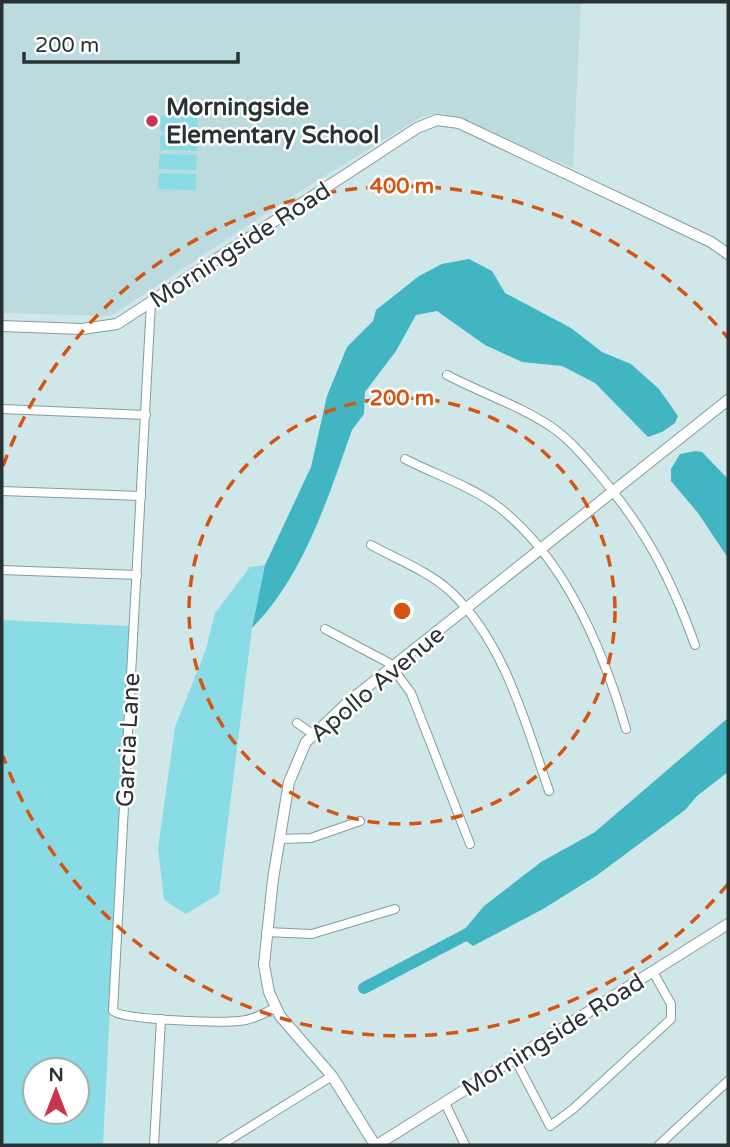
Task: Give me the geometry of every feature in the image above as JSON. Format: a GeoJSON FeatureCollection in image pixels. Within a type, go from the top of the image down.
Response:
{"type":"FeatureCollection","features":[{"type":"Feature","properties":{"kind":"street","name":"Morningside Road"},"geometry":{"type":"LineString","coordinates":[[2,326],[106,328],[128,319],[417,128],[437,120],[459,123],[711,242],[728,254]]}},
{"type":"Feature","properties":{"kind":"street","name":"Garcia Lane"},"geometry":{"type":"LineString","coordinates":[[151,302],[113,1011],[119,1015],[161,1019],[235,1022],[276,1007]]}},
{"type":"Feature","properties":{"kind":"street"},"geometry":{"type":"LineString","coordinates":[[447,375],[553,428],[579,451],[614,492],[657,553],[676,593],[695,645]]}},
{"type":"Feature","properties":{"kind":"street","name":"Apollo Avenue"},"geometry":{"type":"LineString","coordinates":[[376,1145],[332,1076],[288,1028],[276,1007],[264,965],[266,932],[289,782],[299,754],[313,734],[393,667],[728,400]]}},
{"type":"Feature","properties":{"kind":"street"},"geometry":{"type":"LineString","coordinates":[[2,409],[146,415]]}},
{"type":"Feature","properties":{"kind":"street"},"geometry":{"type":"LineString","coordinates":[[405,459],[494,503],[516,522],[540,550],[567,586],[586,623],[616,694],[626,729]]}},
{"type":"Feature","properties":{"kind":"street"},"geometry":{"type":"LineString","coordinates":[[2,491],[141,496]]}},
{"type":"Feature","properties":{"kind":"street"},"geometry":{"type":"LineString","coordinates":[[371,545],[435,580],[466,610],[494,648],[516,698],[549,791]]}},
{"type":"Feature","properties":{"kind":"street"},"geometry":{"type":"LineString","coordinates":[[2,570],[137,575]]}},
{"type":"Feature","properties":{"kind":"street"},"geometry":{"type":"LineString","coordinates":[[325,629],[377,654],[393,667],[425,722],[470,844]]}},
{"type":"Feature","properties":{"kind":"street"},"geometry":{"type":"LineString","coordinates":[[297,723],[313,734]]}},
{"type":"Feature","properties":{"kind":"street"},"geometry":{"type":"LineString","coordinates":[[280,839],[311,838],[360,821]]}},
{"type":"Feature","properties":{"kind":"street"},"geometry":{"type":"LineString","coordinates":[[266,932],[312,934],[395,909]]}},
{"type":"Feature","properties":{"kind":"street","name":"Morningside Road"},"geometry":{"type":"LineString","coordinates":[[376,1145],[726,929]]}},
{"type":"Feature","properties":{"kind":"street"},"geometry":{"type":"LineString","coordinates":[[515,1059],[550,1126],[671,1019],[671,1004],[653,972]]}},
{"type":"Feature","properties":{"kind":"street"},"geometry":{"type":"LineString","coordinates":[[154,1145],[161,1019]]}},
{"type":"Feature","properties":{"kind":"street"},"geometry":{"type":"LineString","coordinates":[[220,1145],[332,1076]]}},
{"type":"Feature","properties":{"kind":"street"},"geometry":{"type":"LineString","coordinates":[[659,1145],[728,1081]]}},
{"type":"Feature","properties":{"kind":"street"},"geometry":{"type":"LineString","coordinates":[[445,1103],[465,1145]]}},
{"type":"Feature","properties":{"kind":"shaded area"},"geometry":{"type":"Polygon","coordinates":[[[2,2],[581,2],[573,168],[452,116],[441,113],[421,117],[299,192],[111,316],[2,313],[2,2]]]}},
{"type":"Feature","properties":{"kind":"shaded area"},"geometry":{"type":"Polygon","coordinates":[[[161,115],[198,116],[198,132],[160,131],[161,115]]]}},
{"type":"Feature","properties":{"kind":"shaded area"},"geometry":{"type":"Polygon","coordinates":[[[160,135],[198,136],[197,151],[160,150],[160,135]]]}},
{"type":"Feature","properties":{"kind":"shaded area"},"geometry":{"type":"Polygon","coordinates":[[[159,154],[197,155],[196,170],[159,169],[159,154]]]}},
{"type":"Feature","properties":{"kind":"shaded area"},"geometry":{"type":"Polygon","coordinates":[[[159,173],[196,174],[196,190],[158,189],[159,173]]]}},
{"type":"Feature","properties":{"kind":"shaded area"},"geometry":{"type":"Polygon","coordinates":[[[469,259],[492,271],[505,293],[571,328],[602,352],[631,364],[659,389],[678,416],[675,423],[648,437],[595,383],[562,366],[522,362],[485,345],[437,311],[416,315],[396,351],[365,392],[364,414],[352,430],[324,508],[300,560],[286,585],[252,628],[265,565],[311,467],[327,396],[347,347],[373,321],[376,310],[419,276],[442,264],[469,259]]]}},
{"type":"Feature","properties":{"kind":"shaded area"},"geometry":{"type":"Polygon","coordinates":[[[702,452],[728,479],[728,558],[698,513],[671,481],[671,469],[680,454],[702,452]]]}},
{"type":"Feature","properties":{"kind":"shaded area"},"geometry":{"type":"Polygon","coordinates":[[[265,565],[252,628],[219,894],[186,914],[164,900],[158,848],[175,727],[206,649],[215,613],[250,567],[265,565]]]}},
{"type":"Feature","properties":{"kind":"shaded area"},"geometry":{"type":"Polygon","coordinates":[[[2,620],[129,626],[103,1145],[6,1145],[2,1140],[2,620]]]}},
{"type":"Feature","properties":{"kind":"shaded area"},"geometry":{"type":"Polygon","coordinates":[[[728,718],[728,772],[697,796],[685,810],[596,876],[543,909],[473,946],[459,936],[484,906],[541,862],[595,832],[728,718]]]}},
{"type":"Feature","properties":{"kind":"waterway"},"geometry":{"type":"LineString","coordinates":[[364,988],[475,930]]}},
{"type":"Feature","properties":{"kind":"place","name":"Morningside Elementary School"},"geometry":{"type":"Point","coordinates":[152,121]}}]}
